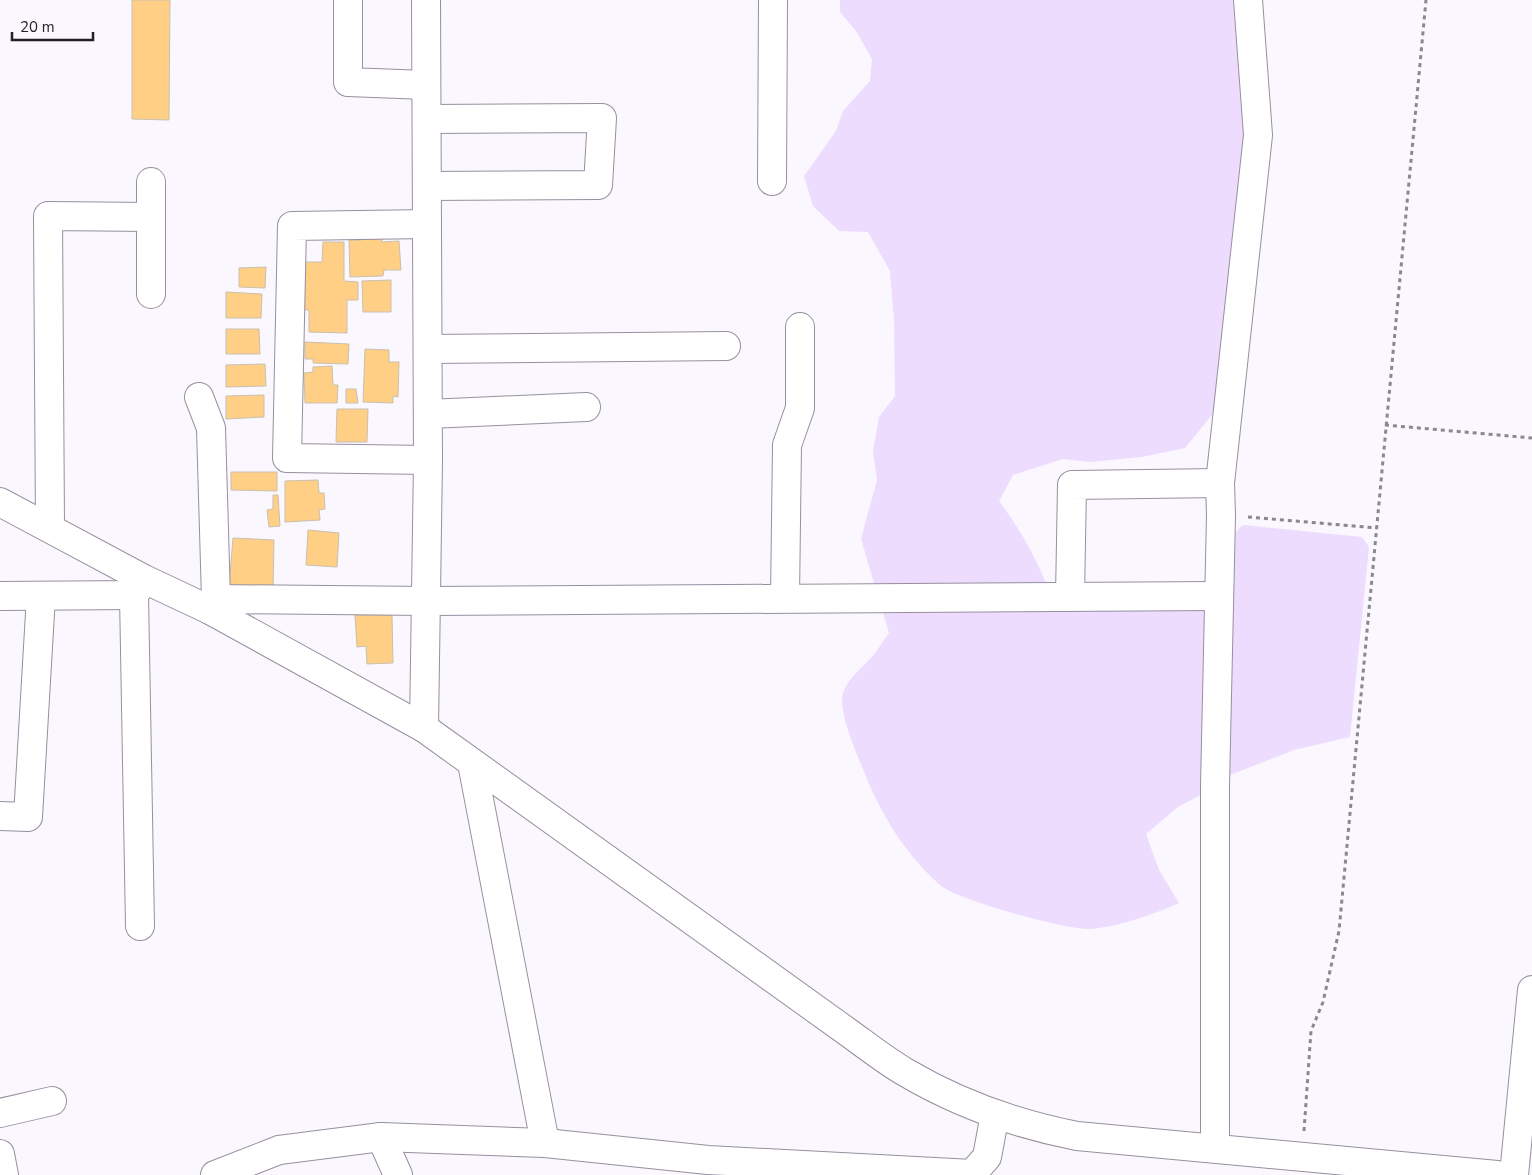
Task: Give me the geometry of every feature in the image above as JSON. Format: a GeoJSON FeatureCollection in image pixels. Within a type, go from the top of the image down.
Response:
{"type":"FeatureCollection","features":[{"type":"Feature","properties":{"kind":"street"},"geometry":{"type":"LineString","coordinates":[[348,0],[348,82],[426,85]]}},
{"type":"Feature","properties":{"kind":"street"},"geometry":{"type":"LineString","coordinates":[[424,728],[428,600],[426,0]]}},
{"type":"Feature","properties":{"kind":"street"},"geometry":{"type":"LineString","coordinates":[[772,180],[774,0]]}},
{"type":"Feature","properties":{"kind":"street"},"geometry":{"type":"LineString","coordinates":[[1215,1147],[1220,483],[1258,135],[1248,0]]}},
{"type":"Feature","properties":{"kind":"street"},"geometry":{"type":"LineString","coordinates":[[427,119],[602,118],[598,185],[427,186]]}},
{"type":"Feature","properties":{"kind":"street"},"geometry":{"type":"LineString","coordinates":[[151,182],[151,294]]}},
{"type":"Feature","properties":{"kind":"street"},"geometry":{"type":"LineString","coordinates":[[50,528],[48,216],[151,217]]}},
{"type":"Feature","properties":{"kind":"street"},"geometry":{"type":"LineString","coordinates":[[427,224],[292,226],[287,458],[428,460]]}},
{"type":"Feature","properties":{"kind":"street"},"geometry":{"type":"LineString","coordinates":[[785,598],[787,445],[800,408],[800,327]]}},
{"type":"Feature","properties":{"kind":"street"},"geometry":{"type":"LineString","coordinates":[[428,349],[726,346]]}},
{"type":"Feature","properties":{"kind":"street"},"geometry":{"type":"LineString","coordinates":[[199,397],[211,428],[213,604]]}},
{"type":"Feature","properties":{"kind":"street"},"geometry":{"type":"LineString","coordinates":[[428,414],[586,407]]}},
{"type":"Feature","properties":{"kind":"street"},"geometry":{"type":"LineString","coordinates":[[1070,597],[1072,485],[1220,483]]}},
{"type":"Feature","properties":{"kind":"street"},"geometry":{"type":"LineString","coordinates":[[0,502],[50,528],[139,587]]}},
{"type":"Feature","properties":{"kind":"street"},"geometry":{"type":"LineString","coordinates":[[139,587],[140,926]]}},
{"type":"Feature","properties":{"kind":"street"},"geometry":{"type":"LineString","coordinates":[[0,596],[41,596],[139,587],[213,604],[428,600],[1218,596]]}},
{"type":"Feature","properties":{"kind":"street"},"geometry":{"type":"LineString","coordinates":[[0,816],[28,818],[41,596]]}},
{"type":"Feature","properties":{"kind":"street"},"geometry":{"type":"LineString","coordinates":[[213,604],[424,728],[531,802],[905,1072],[952,1097],[1034,1127],[1077,1136],[1215,1147],[1302,1165],[1497,1175]]}},
{"type":"Feature","properties":{"kind":"street"},"geometry":{"type":"LineString","coordinates":[[472,763],[545,1143]]}},
{"type":"Feature","properties":{"kind":"street"},"geometry":{"type":"LineString","coordinates":[[1514,1175],[1532,990]]}},
{"type":"Feature","properties":{"kind":"street"},"geometry":{"type":"LineString","coordinates":[[0,1113],[52,1101]]}},
{"type":"Feature","properties":{"kind":"street"},"geometry":{"type":"LineString","coordinates":[[215,1175],[279,1150],[381,1137],[545,1143],[708,1160],[909,1173],[972,1174],[987,1157],[995,1114]]}},
{"type":"Feature","properties":{"kind":"street"},"geometry":{"type":"LineString","coordinates":[[381,1137],[398,1175]]}},
{"type":"Feature","properties":{"kind":"street"},"geometry":{"type":"LineString","coordinates":[[0,1154],[4,1175]]}},
{"type":"Feature","properties":{"kind":"path"},"geometry":{"type":"LineString","coordinates":[[1302,1165],[1311,1031],[1323,1002],[1339,931],[1426,0]]}},
{"type":"Feature","properties":{"kind":"path"},"geometry":{"type":"LineString","coordinates":[[1385,426],[1532,438]]}},
{"type":"Feature","properties":{"kind":"path"},"geometry":{"type":"LineString","coordinates":[[1221,515],[1377,528]]}},
{"type":"Feature","properties":{"kind":"shaded area"},"geometry":{"type":"Polygon","coordinates":[[[840,0],[1234,0],[1244,134],[1216,410],[1185,448],[1142,457],[1090,462],[1063,459],[1013,475],[999,501],[1016,525],[1030,550],[1053,602],[1209,602],[1215,787],[1178,807],[1146,834],[1159,870],[1179,903],[1158,912],[1115,925],[1092,929],[1080,928],[1038,920],[989,906],[950,891],[927,873],[895,832],[877,801],[848,731],[842,701],[845,688],[851,678],[874,655],[889,633],[861,539],[877,480],[873,451],[879,417],[895,396],[894,321],[890,271],[868,232],[839,231],[813,206],[804,176],[836,131],[843,111],[870,81],[872,59],[856,31],[840,12],[840,0]]]}},
{"type":"Feature","properties":{"kind":"shaded area"},"geometry":{"type":"Polygon","coordinates":[[[1243,525],[1362,537],[1369,547],[1350,737],[1294,750],[1225,777],[1225,542],[1243,525]]]}},
{"type":"Feature","properties":{"kind":"building"},"geometry":{"type":"Polygon","coordinates":[[[132,0],[170,0],[169,120],[132,119],[132,0]]]}},
{"type":"Feature","properties":{"kind":"building"},"geometry":{"type":"Polygon","coordinates":[[[362,235],[382,236],[382,242],[399,241],[401,270],[384,270],[383,276],[350,277],[349,240],[362,240],[362,235]]]}},
{"type":"Feature","properties":{"kind":"building"},"geometry":{"type":"Polygon","coordinates":[[[323,242],[344,242],[344,281],[358,282],[358,300],[347,300],[347,333],[309,332],[309,310],[301,310],[300,262],[322,262],[323,242]]]}},
{"type":"Feature","properties":{"kind":"building"},"geometry":{"type":"Polygon","coordinates":[[[266,267],[265,288],[239,287],[239,268],[266,267]]]}},
{"type":"Feature","properties":{"kind":"building"},"geometry":{"type":"Polygon","coordinates":[[[391,280],[391,312],[363,312],[362,281],[391,280]]]}},
{"type":"Feature","properties":{"kind":"building"},"geometry":{"type":"Polygon","coordinates":[[[226,292],[262,294],[261,318],[226,318],[226,292]]]}},
{"type":"Feature","properties":{"kind":"building"},"geometry":{"type":"Polygon","coordinates":[[[226,329],[259,329],[260,354],[226,354],[226,329]]]}},
{"type":"Feature","properties":{"kind":"building"},"geometry":{"type":"Polygon","coordinates":[[[305,342],[349,344],[348,364],[313,363],[313,359],[305,359],[305,342]]]}},
{"type":"Feature","properties":{"kind":"building"},"geometry":{"type":"Polygon","coordinates":[[[365,349],[389,350],[389,362],[399,362],[398,397],[393,396],[393,403],[363,402],[365,349]]]}},
{"type":"Feature","properties":{"kind":"building"},"geometry":{"type":"Polygon","coordinates":[[[265,364],[266,386],[226,387],[226,365],[265,364]]]}},
{"type":"Feature","properties":{"kind":"building"},"geometry":{"type":"Polygon","coordinates":[[[332,366],[333,385],[338,385],[337,403],[305,403],[304,373],[313,372],[313,367],[332,366]]]}},
{"type":"Feature","properties":{"kind":"building"},"geometry":{"type":"Polygon","coordinates":[[[346,389],[356,389],[358,403],[346,403],[346,389]]]}},
{"type":"Feature","properties":{"kind":"building"},"geometry":{"type":"Polygon","coordinates":[[[264,395],[264,417],[226,419],[226,396],[264,395]]]}},
{"type":"Feature","properties":{"kind":"building"},"geometry":{"type":"Polygon","coordinates":[[[337,409],[368,409],[367,442],[336,442],[337,409]]]}},
{"type":"Feature","properties":{"kind":"building"},"geometry":{"type":"Polygon","coordinates":[[[231,472],[277,472],[277,491],[231,490],[231,472]]]}},
{"type":"Feature","properties":{"kind":"building"},"geometry":{"type":"Polygon","coordinates":[[[318,480],[319,493],[324,493],[325,509],[319,510],[320,520],[285,522],[285,481],[318,480]]]}},
{"type":"Feature","properties":{"kind":"building"},"geometry":{"type":"Polygon","coordinates":[[[273,495],[278,495],[280,526],[269,527],[267,510],[273,509],[273,495]]]}},
{"type":"Feature","properties":{"kind":"building"},"geometry":{"type":"Polygon","coordinates":[[[308,530],[339,533],[337,567],[306,565],[308,530]]]}},
{"type":"Feature","properties":{"kind":"building"},"geometry":{"type":"Polygon","coordinates":[[[233,538],[274,540],[273,588],[229,587],[233,538]]]}},
{"type":"Feature","properties":{"kind":"building"},"geometry":{"type":"Polygon","coordinates":[[[355,615],[392,615],[393,663],[367,664],[366,646],[357,647],[355,615]]]}}]}
